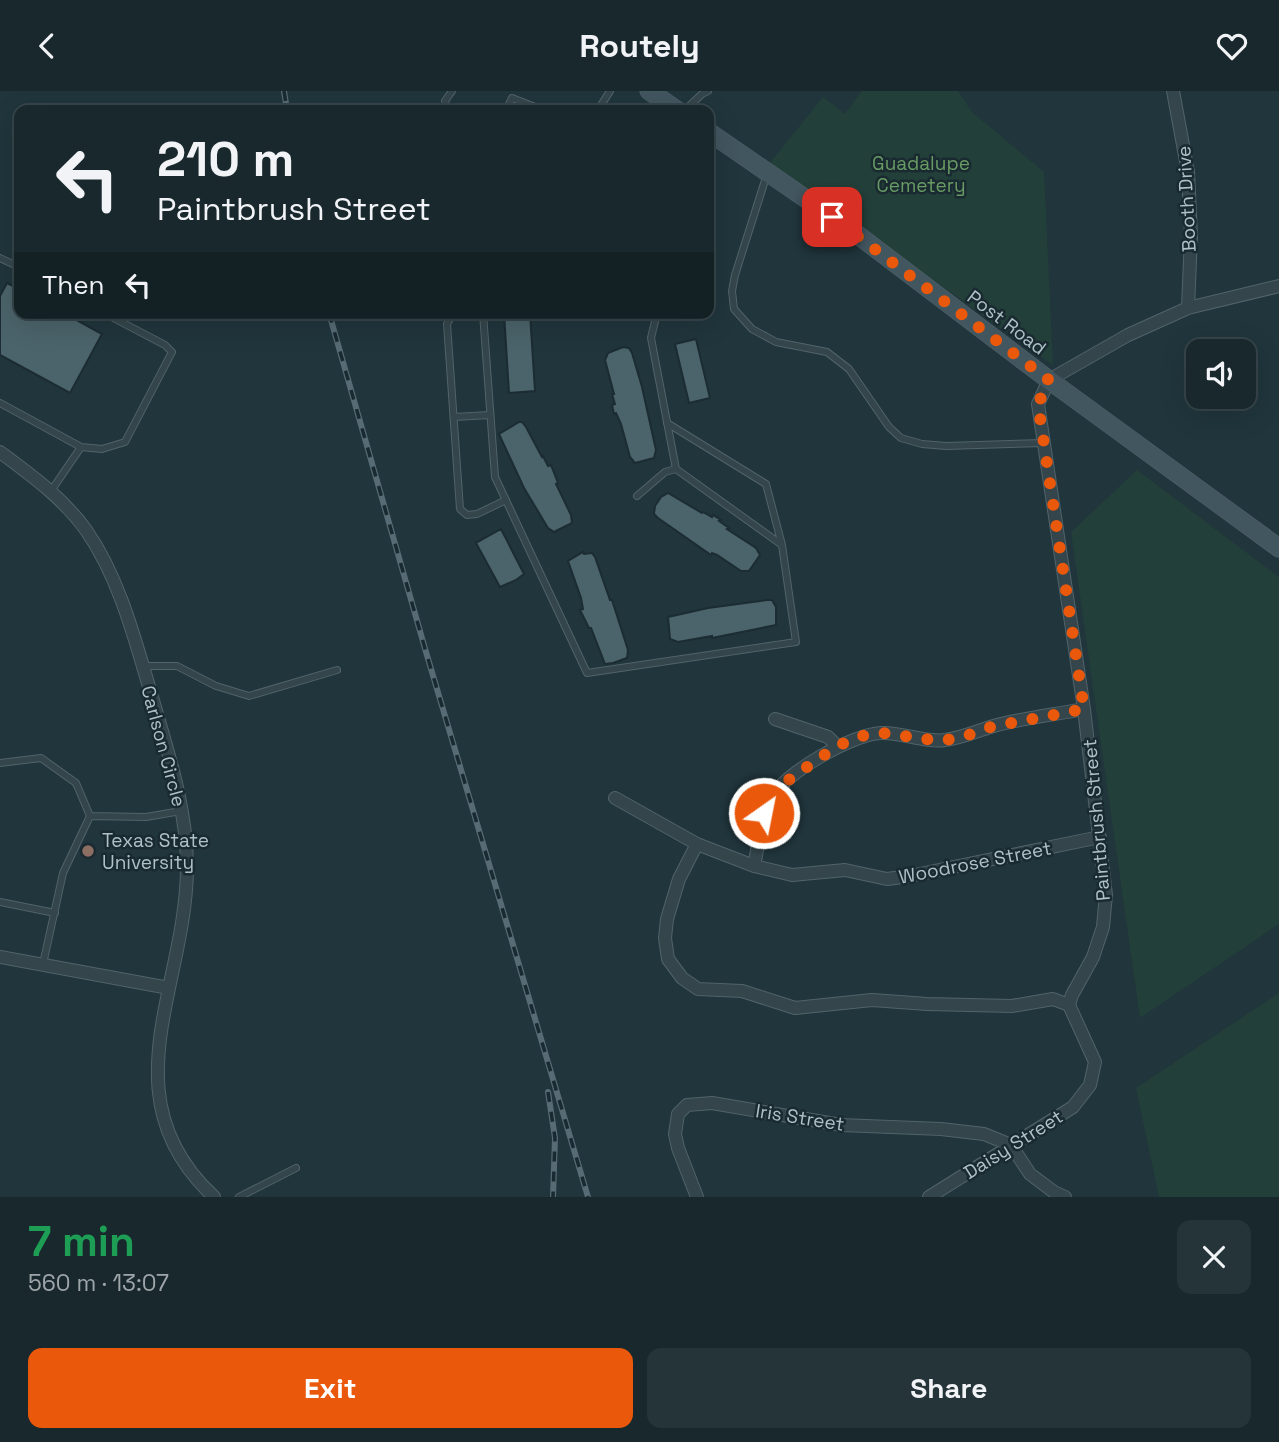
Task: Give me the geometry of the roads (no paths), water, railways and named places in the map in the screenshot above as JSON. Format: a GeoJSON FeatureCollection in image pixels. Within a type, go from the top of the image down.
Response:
{"type":"FeatureCollection","features":[{"type":"Feature","properties":{"kind":"street"},"geometry":{"type":"LineString","coordinates":[[649,91],[670,105]]}},
{"type":"Feature","properties":{"kind":"street","name":"Booth Drive"},"geometry":{"type":"LineString","coordinates":[[1173,91],[1188,172],[1191,236],[1188,308]]}},
{"type":"Feature","properties":{"kind":"street","name":"Post Road"},"geometry":{"type":"LineString","coordinates":[[714,135],[854,232],[1049,380],[1279,548]]}},
{"type":"Feature","properties":{"kind":"street"},"geometry":{"type":"LineString","coordinates":[[1049,380],[1128,335],[1188,308],[1279,286]]}},
{"type":"Feature","properties":{"kind":"street","name":"Paintbrush Street"},"geometry":{"type":"LineString","coordinates":[[1049,380],[1038,404],[1084,709],[1106,895],[1102,927],[1093,957],[1069,1005]]}},
{"type":"Feature","properties":{"kind":"street","name":"Carlson Circle"},"geometry":{"type":"LineString","coordinates":[[0,452],[51,491],[85,530],[117,585],[142,666],[183,811],[187,868],[183,911],[157,1062],[157,1087],[162,1114],[180,1156],[214,1197]]}},
{"type":"Feature","properties":{"kind":"street"},"geometry":{"type":"LineString","coordinates":[[754,866],[764,813],[771,796],[780,786],[837,746],[862,736],[882,733],[941,741],[991,727],[1084,709]]}},
{"type":"Feature","properties":{"kind":"street"},"geometry":{"type":"LineString","coordinates":[[775,719],[828,737],[837,746]]}},
{"type":"Feature","properties":{"kind":"street","name":"Woodrose Street"},"geometry":{"type":"LineString","coordinates":[[615,798],[696,844],[754,866],[792,875],[845,870],[887,879],[939,871],[1100,837]]}},
{"type":"Feature","properties":{"kind":"street"},"geometry":{"type":"LineString","coordinates":[[696,844],[679,879],[667,919],[665,938],[668,959],[682,978],[698,989],[741,991],[795,1008],[872,1000],[1012,1006],[1053,999],[1069,1005]]}},
{"type":"Feature","properties":{"kind":"street"},"geometry":{"type":"LineString","coordinates":[[0,957],[169,989]]}},
{"type":"Feature","properties":{"kind":"street","name":"Daisy Street"},"geometry":{"type":"LineString","coordinates":[[929,1197],[1073,1107],[1090,1085],[1096,1062],[1069,1005]]}},
{"type":"Feature","properties":{"kind":"street","name":"Iris Street"},"geometry":{"type":"LineString","coordinates":[[697,1197],[675,1134],[678,1114],[687,1105],[725,1104],[841,1125],[941,1129],[984,1134],[1012,1145]]}},
{"type":"Feature","properties":{"kind":"street"},"geometry":{"type":"LineString","coordinates":[[1012,1145],[1030,1174],[1065,1197]]}},
{"type":"Feature","properties":{"kind":"lane"},"geometry":{"type":"LineString","coordinates":[[691,105],[708,91]]}},
{"type":"Feature","properties":{"kind":"lane"},"geometry":{"type":"LineString","coordinates":[[508,105],[512,98],[530,105]]}},
{"type":"Feature","properties":{"kind":"lane"},"geometry":{"type":"LineString","coordinates":[[768,172],[732,291],[734,309],[752,329],[776,342],[827,352],[849,369],[889,427],[901,438],[922,444],[946,446],[1044,443]]}},
{"type":"Feature","properties":{"kind":"lane"},"geometry":{"type":"LineString","coordinates":[[0,403],[81,447],[102,449],[125,442],[172,352],[165,345],[115,319]]}},
{"type":"Feature","properties":{"kind":"lane"},"geometry":{"type":"LineString","coordinates":[[451,319],[447,324],[460,509],[467,515],[477,515],[506,500]]}},
{"type":"Feature","properties":{"kind":"lane"},"geometry":{"type":"LineString","coordinates":[[483,319],[495,477],[587,673],[796,642],[782,545],[766,484],[667,423]]}},
{"type":"Feature","properties":{"kind":"lane"},"geometry":{"type":"LineString","coordinates":[[656,319],[651,338],[676,469],[782,545]]}},
{"type":"Feature","properties":{"kind":"lane"},"geometry":{"type":"LineString","coordinates":[[454,417],[490,415]]}},
{"type":"Feature","properties":{"kind":"lane"},"geometry":{"type":"LineString","coordinates":[[51,491],[81,447]]}},
{"type":"Feature","properties":{"kind":"lane"},"geometry":{"type":"LineString","coordinates":[[636,496],[665,472],[676,469]]}},
{"type":"Feature","properties":{"kind":"lane"},"geometry":{"type":"LineString","coordinates":[[142,666],[177,666],[216,687],[249,696],[337,670]]}},
{"type":"Feature","properties":{"kind":"lane"},"geometry":{"type":"LineString","coordinates":[[0,763],[41,758],[76,783],[90,816],[63,873],[43,965]]}},
{"type":"Feature","properties":{"kind":"lane"},"geometry":{"type":"LineString","coordinates":[[90,816],[146,817],[183,811]]}},
{"type":"Feature","properties":{"kind":"lane"},"geometry":{"type":"LineString","coordinates":[[0,902],[54,913]]}},
{"type":"Feature","properties":{"kind":"lane"},"geometry":{"type":"LineString","coordinates":[[239,1197],[296,1168]]}},
{"type":"Feature","properties":{"kind":"railway"},"geometry":{"type":"LineString","coordinates":[[284,91],[286,105]]}},
{"type":"Feature","properties":{"kind":"railway"},"geometry":{"type":"LineString","coordinates":[[331,319],[426,652],[588,1197]]}},
{"type":"Feature","properties":{"kind":"railway"},"geometry":{"type":"LineString","coordinates":[[548,1092],[555,1138],[553,1197]]}},
{"type":"Feature","properties":{"kind":"place","name":"Texas State University"},"geometry":{"type":"Point","coordinates":[88,851]}},
{"type":"Feature","properties":{"kind":"park label","name":"Guadalupe Cemetery"},"geometry":{"type":"Point","coordinates":[921,174]}}]}
